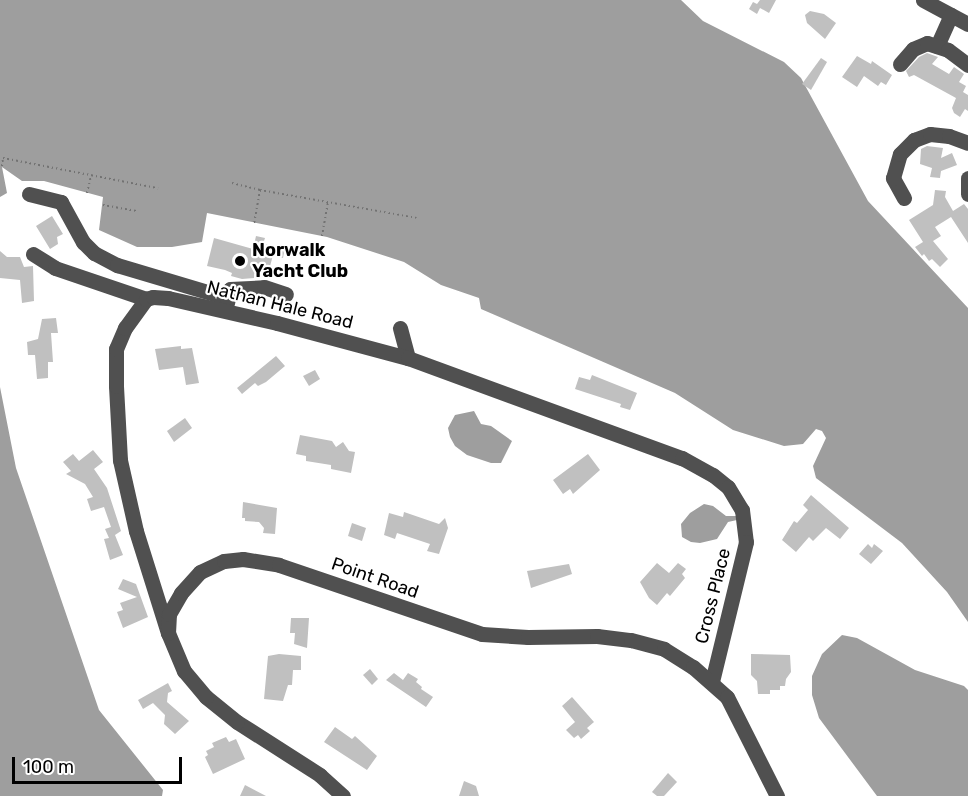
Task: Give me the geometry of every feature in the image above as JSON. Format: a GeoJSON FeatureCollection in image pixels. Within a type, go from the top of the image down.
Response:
{"type":"FeatureCollection","features":[{"type":"Feature","properties":{"kind":"street"},"geometry":{"type":"LineString","coordinates":[[923,0],[968,24]]}},
{"type":"Feature","properties":{"kind":"street"},"geometry":{"type":"LineString","coordinates":[[937,46],[951,15]]}},
{"type":"Feature","properties":{"kind":"street"},"geometry":{"type":"LineString","coordinates":[[900,64],[914,49],[927,43],[948,50],[968,65]]}},
{"type":"Feature","properties":{"kind":"street"},"geometry":{"type":"LineString","coordinates":[[904,198],[893,178],[900,154],[914,140],[930,134],[949,136],[968,143]]}},
{"type":"Feature","properties":{"kind":"street"},"geometry":{"type":"LineString","coordinates":[[968,178],[968,194]]}},
{"type":"Feature","properties":{"kind":"street"},"geometry":{"type":"LineString","coordinates":[[29,194],[61,202],[83,242],[94,253],[117,265],[226,304],[230,289],[264,287],[286,294]]}},
{"type":"Feature","properties":{"kind":"street","name":"Nathan Hale Road"},"geometry":{"type":"LineString","coordinates":[[33,254],[56,268],[146,299],[168,298],[226,304],[408,358],[681,458],[713,475],[728,487]]}},
{"type":"Feature","properties":{"kind":"street"},"geometry":{"type":"LineString","coordinates":[[146,299],[125,328],[116,349],[120,460],[136,531],[168,633],[184,671],[206,697],[237,722],[320,775],[343,796]]}},
{"type":"Feature","properties":{"kind":"street"},"geometry":{"type":"LineString","coordinates":[[400,328],[408,358]]}},
{"type":"Feature","properties":{"kind":"street","name":"Cross Place"},"geometry":{"type":"LineString","coordinates":[[712,682],[746,542],[742,510],[728,487]]}},
{"type":"Feature","properties":{"kind":"street","name":"Point Road"},"geometry":{"type":"LineString","coordinates":[[168,633],[168,614],[181,593],[200,572],[224,561],[243,559],[279,565],[482,634],[528,637],[597,636],[631,640],[664,649],[712,682],[727,697],[777,796]]}},
{"type":"Feature","properties":{"kind":"path"},"geometry":{"type":"LineString","coordinates":[[2,166],[3,158],[158,188]]}},
{"type":"Feature","properties":{"kind":"path"},"geometry":{"type":"LineString","coordinates":[[87,193],[92,175]]}},
{"type":"Feature","properties":{"kind":"path"},"geometry":{"type":"LineString","coordinates":[[232,183],[417,218]]}},
{"type":"Feature","properties":{"kind":"path"},"geometry":{"type":"LineString","coordinates":[[254,223],[260,190]]}},
{"type":"Feature","properties":{"kind":"path"},"geometry":{"type":"LineString","coordinates":[[322,236],[328,202]]}},
{"type":"Feature","properties":{"kind":"path"},"geometry":{"type":"LineString","coordinates":[[103,205],[136,211]]}},
{"type":"Feature","properties":{"kind":"shaded area"},"geometry":{"type":"Polygon","coordinates":[[[0,0],[681,0],[703,21],[784,62],[801,78],[868,201],[968,308],[968,622],[947,592],[902,543],[816,478],[813,466],[826,438],[822,431],[816,429],[803,444],[784,446],[733,430],[675,393],[481,309],[479,298],[441,285],[404,262],[327,237],[207,213],[202,242],[172,247],[137,247],[99,230],[103,197],[44,181],[22,181],[2,167],[7,193],[0,197],[0,0]]]}},
{"type":"Feature","properties":{"kind":"shaded area"},"geometry":{"type":"Polygon","coordinates":[[[0,387],[16,468],[99,710],[163,790],[162,796],[0,796],[0,387]]]}},
{"type":"Feature","properties":{"kind":"shaded area"},"geometry":{"type":"Polygon","coordinates":[[[474,411],[481,424],[491,426],[512,441],[501,463],[491,463],[467,455],[455,446],[450,437],[448,428],[455,415],[474,411]]]}},
{"type":"Feature","properties":{"kind":"shaded area"},"geometry":{"type":"Polygon","coordinates":[[[704,504],[713,506],[726,516],[736,516],[737,520],[728,522],[717,539],[700,543],[691,542],[682,537],[681,524],[690,513],[704,504]]]}},
{"type":"Feature","properties":{"kind":"shaded area"},"geometry":{"type":"Polygon","coordinates":[[[842,635],[857,638],[915,670],[964,686],[968,690],[968,796],[877,796],[819,718],[812,695],[812,676],[822,654],[842,635]]]}},
{"type":"Feature","properties":{"kind":"building"},"geometry":{"type":"Polygon","coordinates":[[[760,0],[776,0],[769,13],[760,8],[757,14],[749,9],[753,2],[757,4],[760,0]]]}},
{"type":"Feature","properties":{"kind":"building"},"geometry":{"type":"Polygon","coordinates":[[[810,11],[824,14],[836,23],[825,39],[807,23],[805,15],[810,11]]]}},
{"type":"Feature","properties":{"kind":"building"},"geometry":{"type":"Polygon","coordinates":[[[927,53],[938,57],[932,64],[949,74],[954,67],[964,74],[959,82],[966,86],[963,92],[968,95],[968,111],[965,109],[960,117],[954,113],[952,108],[956,98],[914,75],[909,77],[906,71],[919,57],[927,53]]]}},
{"type":"Feature","properties":{"kind":"building"},"geometry":{"type":"Polygon","coordinates":[[[857,56],[871,64],[872,61],[892,75],[886,85],[881,82],[878,86],[864,76],[857,87],[842,77],[857,56]]]}},
{"type":"Feature","properties":{"kind":"building"},"geometry":{"type":"Polygon","coordinates":[[[821,58],[827,62],[811,90],[802,84],[821,58]]]}},
{"type":"Feature","properties":{"kind":"building"},"geometry":{"type":"Polygon","coordinates":[[[927,146],[943,148],[941,158],[952,153],[957,165],[941,171],[940,178],[930,177],[932,168],[920,164],[921,149],[927,146]]]}},
{"type":"Feature","properties":{"kind":"building"},"geometry":{"type":"Polygon","coordinates":[[[935,190],[946,191],[945,197],[953,211],[964,204],[968,209],[968,243],[951,217],[935,227],[941,236],[933,241],[948,259],[940,267],[932,259],[929,261],[924,254],[922,256],[915,247],[923,242],[909,220],[933,205],[935,190]]]}},
{"type":"Feature","properties":{"kind":"building"},"geometry":{"type":"Polygon","coordinates":[[[52,216],[63,234],[57,237],[58,244],[50,249],[36,226],[52,216]]]}},
{"type":"Feature","properties":{"kind":"building","name":"Norwalk Yacht Club"},"geometry":{"type":"Polygon","coordinates":[[[256,236],[265,238],[263,244],[285,248],[283,258],[273,255],[268,274],[255,271],[254,278],[242,279],[231,276],[232,273],[225,270],[207,266],[214,238],[253,249],[256,236]]]}},
{"type":"Feature","properties":{"kind":"building"},"geometry":{"type":"Polygon","coordinates":[[[0,251],[7,257],[20,257],[24,267],[33,266],[34,301],[22,303],[20,280],[0,278],[0,251]]]}},
{"type":"Feature","properties":{"kind":"building"},"geometry":{"type":"Polygon","coordinates":[[[56,318],[58,333],[51,333],[53,362],[48,362],[48,378],[37,379],[35,355],[28,355],[27,342],[38,339],[42,319],[56,318]]]}},
{"type":"Feature","properties":{"kind":"building"},"geometry":{"type":"Polygon","coordinates":[[[181,346],[181,349],[192,348],[199,383],[186,385],[183,367],[159,370],[155,349],[181,346]]]}},
{"type":"Feature","properties":{"kind":"building"},"geometry":{"type":"Polygon","coordinates":[[[276,356],[285,366],[266,382],[258,386],[255,383],[242,394],[237,388],[276,356]]]}},
{"type":"Feature","properties":{"kind":"building"},"geometry":{"type":"Polygon","coordinates":[[[315,370],[320,379],[309,386],[303,376],[315,370]]]}},
{"type":"Feature","properties":{"kind":"building"},"geometry":{"type":"Polygon","coordinates":[[[592,375],[637,393],[630,410],[620,407],[621,404],[575,389],[579,377],[590,380],[592,375]]]}},
{"type":"Feature","properties":{"kind":"building"},"geometry":{"type":"Polygon","coordinates":[[[185,418],[192,428],[174,442],[167,431],[185,418]]]}},
{"type":"Feature","properties":{"kind":"building"},"geometry":{"type":"Polygon","coordinates":[[[300,435],[332,441],[336,447],[343,442],[349,451],[355,452],[351,473],[331,469],[331,465],[306,461],[306,456],[296,454],[300,435]]]}},
{"type":"Feature","properties":{"kind":"building"},"geometry":{"type":"Polygon","coordinates":[[[93,450],[103,462],[94,469],[107,488],[121,531],[115,535],[123,555],[110,560],[104,539],[109,538],[105,529],[111,527],[104,507],[91,511],[87,499],[93,497],[85,484],[66,474],[71,471],[63,462],[73,454],[79,461],[93,450]]]}},
{"type":"Feature","properties":{"kind":"building"},"geometry":{"type":"Polygon","coordinates":[[[588,454],[600,470],[573,494],[570,489],[563,494],[553,480],[588,454]]]}},
{"type":"Feature","properties":{"kind":"building"},"geometry":{"type":"Polygon","coordinates":[[[811,495],[849,528],[840,539],[826,528],[813,541],[809,537],[796,552],[782,540],[794,521],[797,523],[808,510],[803,505],[811,495]]]}},
{"type":"Feature","properties":{"kind":"building"},"geometry":{"type":"Polygon","coordinates":[[[243,502],[277,508],[275,534],[263,533],[264,528],[259,522],[245,521],[245,518],[242,518],[243,502]]]}},
{"type":"Feature","properties":{"kind":"building"},"geometry":{"type":"Polygon","coordinates":[[[404,512],[439,524],[445,518],[448,528],[439,554],[427,551],[430,544],[397,533],[395,539],[384,535],[389,513],[403,517],[404,512]]]}},
{"type":"Feature","properties":{"kind":"building"},"geometry":{"type":"Polygon","coordinates":[[[352,523],[366,528],[362,541],[348,536],[352,523]]]}},
{"type":"Feature","properties":{"kind":"building"},"geometry":{"type":"Polygon","coordinates":[[[868,544],[872,548],[874,544],[883,551],[871,564],[859,554],[868,544]]]}},
{"type":"Feature","properties":{"kind":"building"},"geometry":{"type":"Polygon","coordinates":[[[657,563],[669,573],[678,563],[686,569],[682,574],[685,578],[670,596],[667,593],[657,605],[649,598],[640,582],[657,563]]]}},
{"type":"Feature","properties":{"kind":"building"},"geometry":{"type":"Polygon","coordinates":[[[569,564],[572,574],[531,588],[527,571],[569,564]]]}},
{"type":"Feature","properties":{"kind":"building"},"geometry":{"type":"Polygon","coordinates":[[[123,579],[136,584],[148,617],[123,628],[117,612],[123,610],[120,603],[137,597],[118,589],[123,579]]]}},
{"type":"Feature","properties":{"kind":"building"},"geometry":{"type":"Polygon","coordinates":[[[291,618],[309,618],[307,648],[294,644],[295,633],[290,633],[291,618]]]}},
{"type":"Feature","properties":{"kind":"building"},"geometry":{"type":"Polygon","coordinates":[[[279,654],[301,656],[301,670],[293,670],[292,685],[288,685],[283,701],[264,699],[268,656],[279,654]]]}},
{"type":"Feature","properties":{"kind":"building"},"geometry":{"type":"Polygon","coordinates":[[[751,654],[790,655],[791,672],[786,679],[785,686],[780,686],[780,690],[770,690],[770,694],[758,694],[757,681],[751,675],[751,654]]]}},
{"type":"Feature","properties":{"kind":"building"},"geometry":{"type":"Polygon","coordinates":[[[370,669],[378,679],[372,685],[363,675],[370,669]]]}},
{"type":"Feature","properties":{"kind":"building"},"geometry":{"type":"Polygon","coordinates":[[[394,673],[403,680],[408,673],[418,679],[416,682],[422,687],[421,689],[433,697],[426,707],[386,680],[394,673]]]}},
{"type":"Feature","properties":{"kind":"building"},"geometry":{"type":"Polygon","coordinates":[[[168,683],[172,691],[168,693],[167,702],[189,721],[175,734],[164,724],[165,715],[153,703],[143,709],[138,700],[168,683]]]}},
{"type":"Feature","properties":{"kind":"building"},"geometry":{"type":"Polygon","coordinates":[[[572,697],[594,722],[587,728],[590,731],[581,739],[578,735],[574,738],[566,730],[575,722],[562,706],[572,697]]]}},
{"type":"Feature","properties":{"kind":"building"},"geometry":{"type":"Polygon","coordinates":[[[335,727],[352,739],[355,736],[377,756],[367,770],[324,742],[335,727]]]}},
{"type":"Feature","properties":{"kind":"building"},"geometry":{"type":"Polygon","coordinates":[[[226,737],[229,742],[236,739],[245,759],[213,774],[205,757],[208,755],[206,751],[214,747],[212,743],[226,737]]]}},
{"type":"Feature","properties":{"kind":"building"},"geometry":{"type":"Polygon","coordinates":[[[668,773],[677,782],[664,796],[657,796],[652,792],[668,773]]]}},
{"type":"Feature","properties":{"kind":"building"},"geometry":{"type":"Polygon","coordinates":[[[464,781],[476,786],[479,796],[459,796],[464,781]]]}},
{"type":"Feature","properties":{"kind":"building"},"geometry":{"type":"Polygon","coordinates":[[[245,785],[266,796],[240,796],[245,785]]]}},
{"type":"Feature","properties":{"kind":"place","name":"Norwalk Yacht Club"},"geometry":{"type":"Point","coordinates":[240,261]}}]}
